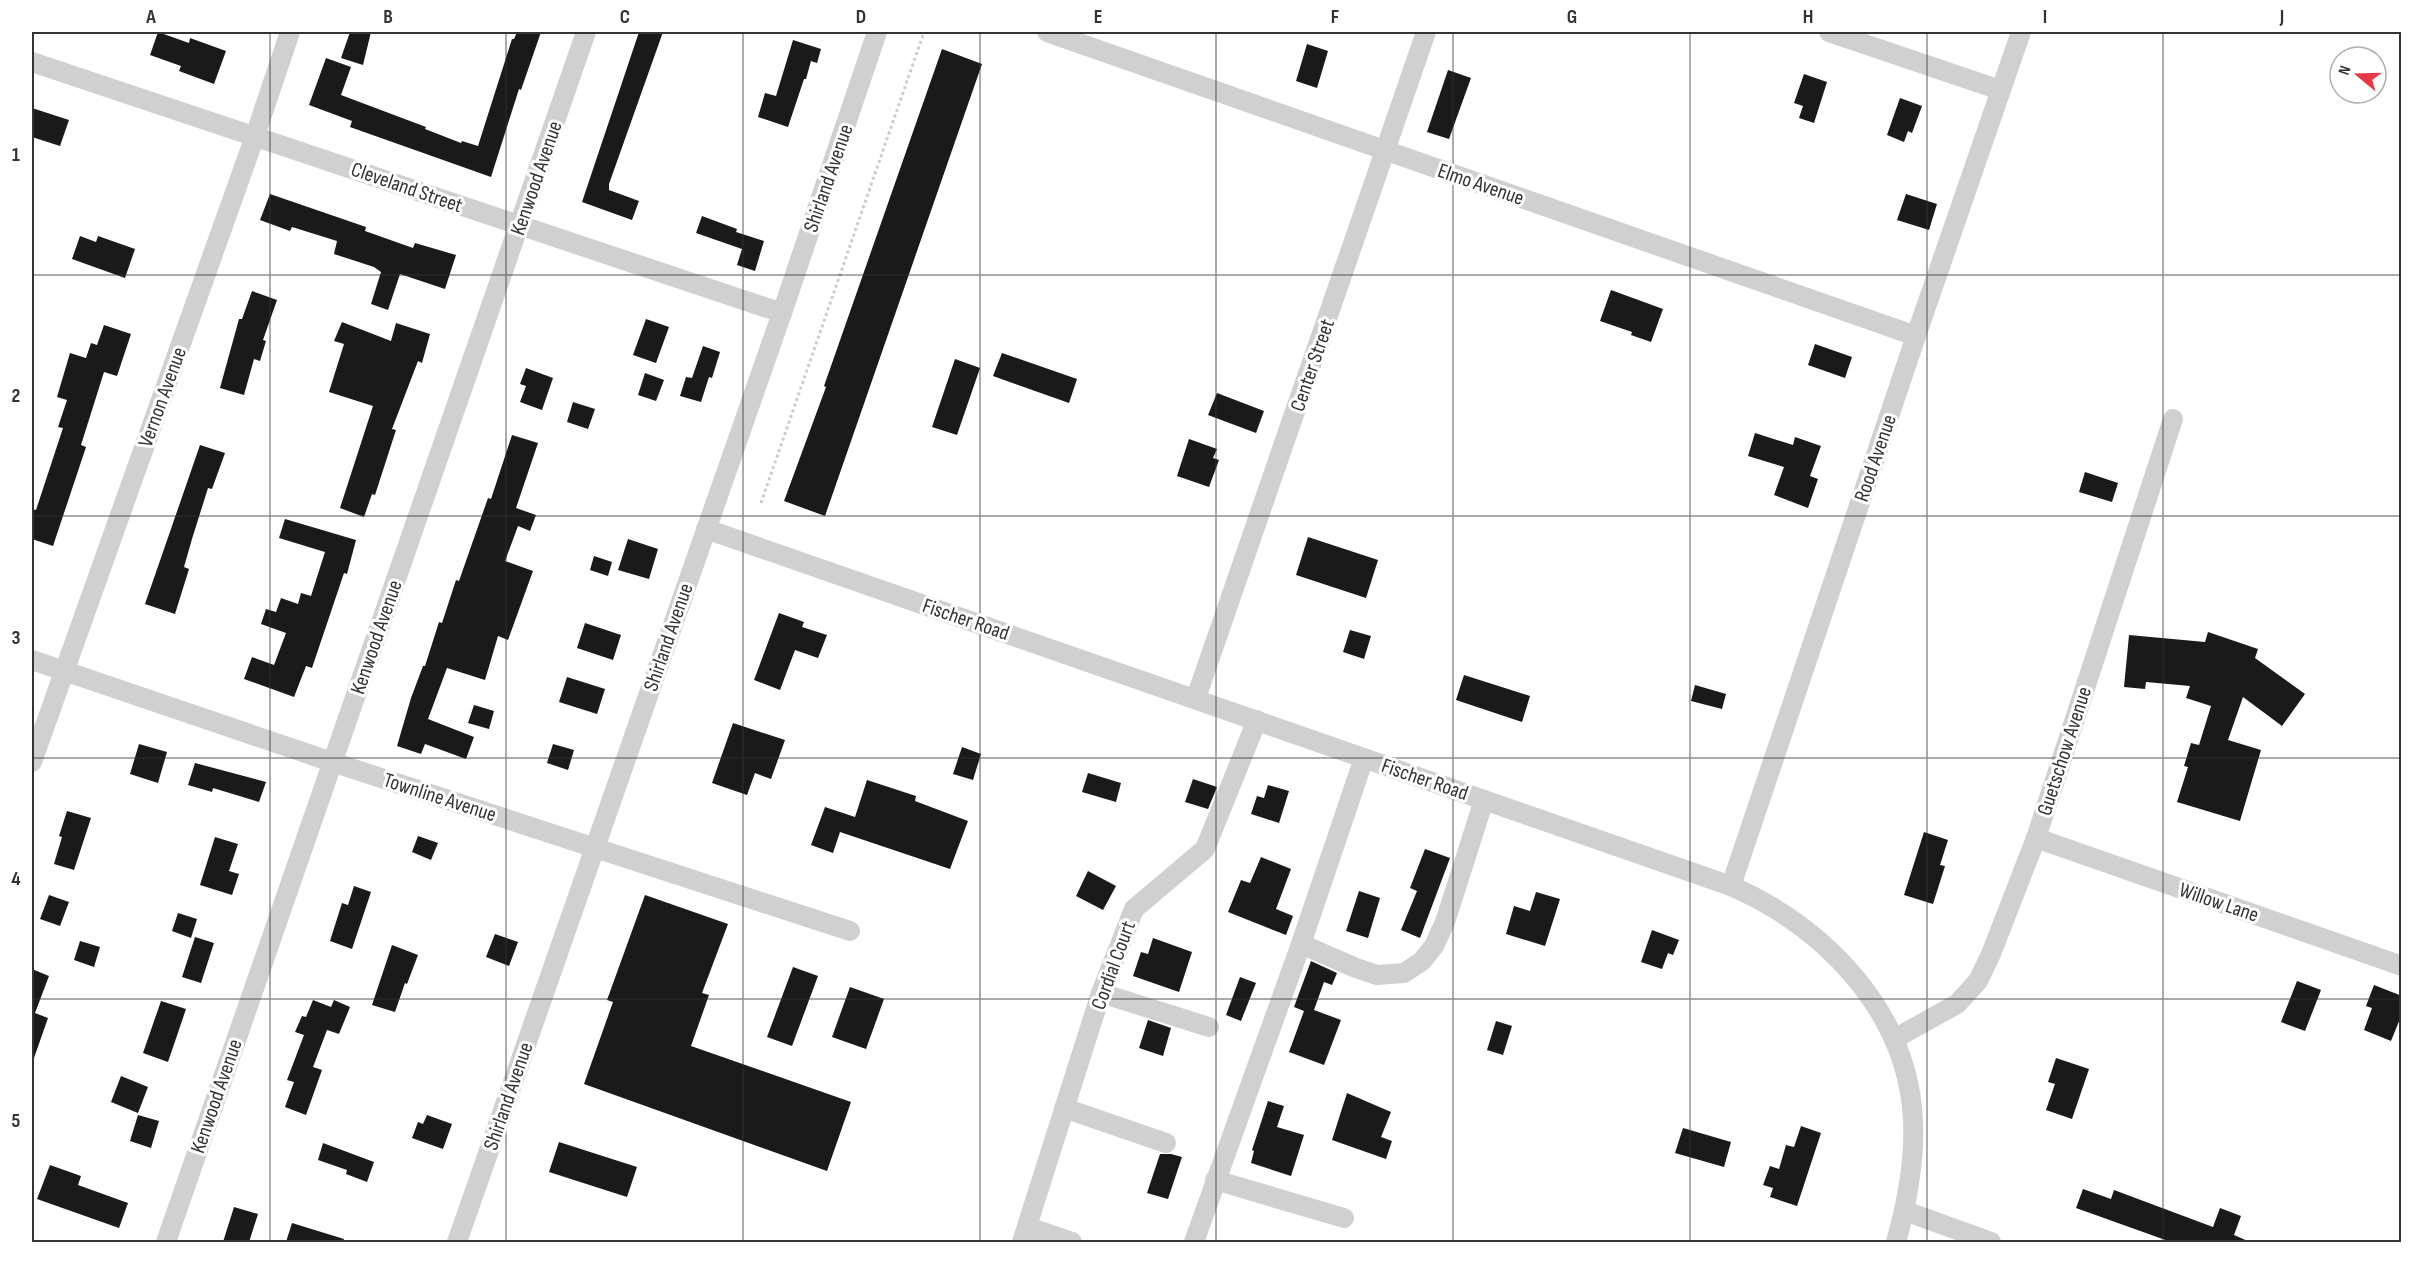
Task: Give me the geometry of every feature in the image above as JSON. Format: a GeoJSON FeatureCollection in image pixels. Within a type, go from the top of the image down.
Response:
{"type":"FeatureCollection","features":[{"type":"Feature","properties":{"kind":"street","name":"Vernon Avenue"},"geometry":{"type":"LineString","coordinates":[[32,762],[290,32]]}},
{"type":"Feature","properties":{"kind":"street","name":"Kenwood Avenue"},"geometry":{"type":"LineString","coordinates":[[166,1242],[586,32]]}},
{"type":"Feature","properties":{"kind":"street","name":"Shirland Avenue"},"geometry":{"type":"LineString","coordinates":[[458,1242],[878,32]]}},
{"type":"Feature","properties":{"kind":"street","name":"Elmo Avenue"},"geometry":{"type":"LineString","coordinates":[[1047,32],[1916,336]]}},
{"type":"Feature","properties":{"kind":"street","name":"Center Street"},"geometry":{"type":"LineString","coordinates":[[1196,698],[1426,32]]}},
{"type":"Feature","properties":{"kind":"street"},"geometry":{"type":"LineString","coordinates":[[1829,32],[2000,90]]}},
{"type":"Feature","properties":{"kind":"street","name":"Rood Avenue"},"geometry":{"type":"LineString","coordinates":[[1731,886],[2021,32]]}},
{"type":"Feature","properties":{"kind":"street","name":"Cleveland Street"},"geometry":{"type":"LineString","coordinates":[[32,62],[782,313]]}},
{"type":"Feature","properties":{"kind":"street","name":"Guetschow Avenue"},"geometry":{"type":"LineString","coordinates":[[1894,1039],[1957,1004],[1978,981],[2002,929],[2036,838],[2173,419]]}},
{"type":"Feature","properties":{"kind":"street","name":"Fischer Road"},"geometry":{"type":"LineString","coordinates":[[706,529],[1731,886],[1771,905],[1794,919],[1823,943],[1855,976],[1876,1006],[1894,1039],[1907,1084],[1913,1119],[1912,1165],[1905,1211],[1896,1242]]}},
{"type":"Feature","properties":{"kind":"street","name":"Townline Avenue"},"geometry":{"type":"LineString","coordinates":[[32,660],[332,762],[850,931]]}},
{"type":"Feature","properties":{"kind":"street","name":"Cordial Court"},"geometry":{"type":"LineString","coordinates":[[1025,1235],[1101,993],[1134,909],[1205,849],[1257,720]]}},
{"type":"Feature","properties":{"kind":"street"},"geometry":{"type":"LineString","coordinates":[[1194,1242],[1301,944],[1364,758]]}},
{"type":"Feature","properties":{"kind":"street"},"geometry":{"type":"LineString","coordinates":[[1301,944],[1377,975],[1404,973],[1422,961],[1434,946],[1445,922],[1484,800]]}},
{"type":"Feature","properties":{"kind":"street","name":"Willow Lane"},"geometry":{"type":"LineString","coordinates":[[2036,838],[2402,966]]}},
{"type":"Feature","properties":{"kind":"street"},"geometry":{"type":"LineString","coordinates":[[1101,993],[1209,1027]]}},
{"type":"Feature","properties":{"kind":"street"},"geometry":{"type":"LineString","coordinates":[[1065,1108],[1166,1143]]}},
{"type":"Feature","properties":{"kind":"street"},"geometry":{"type":"LineString","coordinates":[[1215,1180],[1344,1218]]}},
{"type":"Feature","properties":{"kind":"street"},"geometry":{"type":"LineString","coordinates":[[1905,1211],[1991,1242]]}},
{"type":"Feature","properties":{"kind":"street"},"geometry":{"type":"LineString","coordinates":[[1025,1235],[1072,1242]]}},
{"type":"Feature","properties":{"kind":"path"},"geometry":{"type":"LineString","coordinates":[[761,503],[924,32]]}},
{"type":"Feature","properties":{"kind":"building"},"geometry":{"type":"Polygon","coordinates":[[[158,32],[189,43],[190,38],[226,51],[214,84],[179,71],[181,66],[150,55],[158,32]]]}},
{"type":"Feature","properties":{"kind":"building"},"geometry":{"type":"Polygon","coordinates":[[[350,32],[371,32],[363,65],[341,58],[350,32]]]}},
{"type":"Feature","properties":{"kind":"building"},"geometry":{"type":"Polygon","coordinates":[[[517,32],[541,32],[521,90],[519,89],[491,177],[350,127],[352,121],[309,105],[326,58],[351,67],[341,95],[426,127],[425,129],[461,143],[462,141],[478,146],[512,39],[517,32]]]}},
{"type":"Feature","properties":{"kind":"building"},"geometry":{"type":"Polygon","coordinates":[[[639,32],[663,32],[609,184],[609,190],[639,201],[632,220],[582,202],[639,32]]]}},
{"type":"Feature","properties":{"kind":"building"},"geometry":{"type":"Polygon","coordinates":[[[793,40],[821,49],[817,63],[811,61],[788,127],[758,117],[765,93],[776,96],[793,40]]]}},
{"type":"Feature","properties":{"kind":"building"},"geometry":{"type":"Polygon","coordinates":[[[1307,44],[1328,51],[1317,88],[1296,81],[1307,44]]]}},
{"type":"Feature","properties":{"kind":"building"},"geometry":{"type":"Polygon","coordinates":[[[942,49],[982,64],[825,516],[784,501],[826,387],[824,386],[942,49]]]}},
{"type":"Feature","properties":{"kind":"building"},"geometry":{"type":"Polygon","coordinates":[[[1448,70],[1471,78],[1449,139],[1427,132],[1448,70]]]}},
{"type":"Feature","properties":{"kind":"building"},"geometry":{"type":"Polygon","coordinates":[[[1804,74],[1827,82],[1814,123],[1799,118],[1803,106],[1794,103],[1804,74]]]}},
{"type":"Feature","properties":{"kind":"building"},"geometry":{"type":"Polygon","coordinates":[[[1900,98],[1922,106],[1912,133],[1908,131],[1904,142],[1887,135],[1900,98]]]}},
{"type":"Feature","properties":{"kind":"building"},"geometry":{"type":"Polygon","coordinates":[[[32,108],[69,120],[60,146],[32,137],[32,108]]]}},
{"type":"Feature","properties":{"kind":"building"},"geometry":{"type":"Polygon","coordinates":[[[270,194],[366,227],[365,231],[413,248],[415,243],[456,255],[445,289],[400,274],[388,310],[371,304],[381,272],[374,267],[334,254],[337,241],[292,227],[290,231],[260,220],[270,194]]]}},
{"type":"Feature","properties":{"kind":"building"},"geometry":{"type":"Polygon","coordinates":[[[1906,194],[1937,204],[1929,230],[1897,220],[1906,194]]]}},
{"type":"Feature","properties":{"kind":"building"},"geometry":{"type":"Polygon","coordinates":[[[702,216],[737,229],[736,232],[764,241],[755,271],[737,265],[742,249],[696,233],[702,216]]]}},
{"type":"Feature","properties":{"kind":"building"},"geometry":{"type":"Polygon","coordinates":[[[80,236],[96,242],[98,236],[135,249],[125,278],[72,259],[80,236]]]}},
{"type":"Feature","properties":{"kind":"building"},"geometry":{"type":"Polygon","coordinates":[[[1611,290],[1663,309],[1651,342],[1631,335],[1632,332],[1600,321],[1611,290]]]}},
{"type":"Feature","properties":{"kind":"building"},"geometry":{"type":"Polygon","coordinates":[[[252,291],[277,300],[263,340],[266,341],[260,361],[254,359],[244,395],[220,388],[239,319],[242,319],[252,291]]]}},
{"type":"Feature","properties":{"kind":"building"},"geometry":{"type":"Polygon","coordinates":[[[646,319],[669,327],[656,363],[633,355],[646,319]]]}},
{"type":"Feature","properties":{"kind":"building"},"geometry":{"type":"Polygon","coordinates":[[[342,322],[391,341],[396,323],[430,334],[422,363],[418,361],[392,429],[396,430],[375,495],[372,494],[364,517],[340,508],[373,406],[329,392],[344,344],[334,341],[342,322]]]}},
{"type":"Feature","properties":{"kind":"building"},"geometry":{"type":"Polygon","coordinates":[[[104,325],[131,334],[117,376],[104,372],[81,445],[86,447],[53,546],[32,539],[32,509],[36,510],[63,428],[58,427],[67,400],[57,397],[70,353],[86,358],[91,343],[97,345],[104,325]]]}},
{"type":"Feature","properties":{"kind":"building"},"geometry":{"type":"Polygon","coordinates":[[[1815,344],[1852,357],[1845,378],[1808,365],[1815,344]]]}},
{"type":"Feature","properties":{"kind":"building"},"geometry":{"type":"Polygon","coordinates":[[[703,346],[720,352],[701,402],[680,396],[686,377],[692,378],[703,346]]]}},
{"type":"Feature","properties":{"kind":"building"},"geometry":{"type":"Polygon","coordinates":[[[1002,353],[1077,379],[1069,403],[993,376],[1002,353]]]}},
{"type":"Feature","properties":{"kind":"building"},"geometry":{"type":"Polygon","coordinates":[[[955,359],[980,368],[957,435],[932,427],[955,359]]]}},
{"type":"Feature","properties":{"kind":"building"},"geometry":{"type":"Polygon","coordinates":[[[526,368],[553,378],[542,410],[520,402],[526,386],[520,384],[526,368]]]}},
{"type":"Feature","properties":{"kind":"building"},"geometry":{"type":"Polygon","coordinates":[[[645,373],[664,380],[656,401],[638,395],[645,373]]]}},
{"type":"Feature","properties":{"kind":"building"},"geometry":{"type":"Polygon","coordinates":[[[1217,393],[1264,411],[1256,433],[1208,415],[1217,393]]]}},
{"type":"Feature","properties":{"kind":"building"},"geometry":{"type":"Polygon","coordinates":[[[573,402],[595,409],[588,429],[567,422],[573,402]]]}},
{"type":"Feature","properties":{"kind":"building"},"geometry":{"type":"Polygon","coordinates":[[[1755,433],[1793,445],[1795,437],[1821,446],[1810,476],[1818,479],[1808,508],[1774,495],[1784,467],[1748,456],[1755,433]]]}},
{"type":"Feature","properties":{"kind":"building"},"geometry":{"type":"Polygon","coordinates":[[[512,435],[538,443],[516,508],[536,515],[530,531],[518,526],[505,561],[533,571],[508,640],[498,636],[485,680],[447,668],[428,719],[474,737],[466,759],[425,744],[421,754],[397,746],[411,698],[423,666],[425,666],[439,622],[442,623],[456,580],[459,581],[488,498],[491,499],[512,435]]]}},
{"type":"Feature","properties":{"kind":"building"},"geometry":{"type":"Polygon","coordinates":[[[1189,439],[1217,449],[1213,458],[1219,460],[1209,487],[1177,476],[1189,439]]]}},
{"type":"Feature","properties":{"kind":"building"},"geometry":{"type":"Polygon","coordinates":[[[200,445],[225,453],[212,489],[208,488],[192,539],[184,567],[189,569],[175,614],[145,604],[200,445]]]}},
{"type":"Feature","properties":{"kind":"building"},"geometry":{"type":"Polygon","coordinates":[[[2085,472],[2118,483],[2112,502],[2079,492],[2085,472]]]}},
{"type":"Feature","properties":{"kind":"building"},"geometry":{"type":"Polygon","coordinates":[[[285,519],[356,540],[347,574],[344,573],[312,668],[306,666],[294,697],[244,679],[252,657],[274,665],[286,633],[261,624],[266,609],[276,612],[281,598],[298,604],[301,593],[311,596],[325,552],[279,538],[285,519]]]}},
{"type":"Feature","properties":{"kind":"building"},"geometry":{"type":"Polygon","coordinates":[[[1308,537],[1378,560],[1366,598],[1296,575],[1308,537]]]}},
{"type":"Feature","properties":{"kind":"building"},"geometry":{"type":"Polygon","coordinates":[[[628,539],[658,549],[649,579],[618,570],[628,539]]]}},
{"type":"Feature","properties":{"kind":"building"},"geometry":{"type":"Polygon","coordinates":[[[594,556],[612,562],[608,576],[590,570],[594,556]]]}},
{"type":"Feature","properties":{"kind":"building"},"geometry":{"type":"Polygon","coordinates":[[[779,613],[804,622],[802,627],[827,635],[818,658],[795,650],[780,690],[754,680],[779,613]]]}},
{"type":"Feature","properties":{"kind":"building"},"geometry":{"type":"Polygon","coordinates":[[[585,623],[621,635],[613,660],[577,648],[585,623]]]}},
{"type":"Feature","properties":{"kind":"building"},"geometry":{"type":"Polygon","coordinates":[[[1350,630],[1371,636],[1364,659],[1343,652],[1350,630]]]}},
{"type":"Feature","properties":{"kind":"building"},"geometry":{"type":"Polygon","coordinates":[[[2208,632],[2258,649],[2255,658],[2305,694],[2282,726],[2243,697],[2228,740],[2261,750],[2240,821],[2177,802],[2188,767],[2184,766],[2191,743],[2199,745],[2211,706],[2186,698],[2190,686],[2146,682],[2145,689],[2124,687],[2129,635],[2205,642],[2208,632]]]}},
{"type":"Feature","properties":{"kind":"building"},"geometry":{"type":"Polygon","coordinates":[[[1464,675],[1530,696],[1522,722],[1456,700],[1464,675]]]}},
{"type":"Feature","properties":{"kind":"building"},"geometry":{"type":"Polygon","coordinates":[[[567,677],[605,689],[597,714],[559,702],[567,677]]]}},
{"type":"Feature","properties":{"kind":"building"},"geometry":{"type":"Polygon","coordinates":[[[1695,685],[1726,694],[1722,709],[1691,701],[1695,685]]]}},
{"type":"Feature","properties":{"kind":"building"},"geometry":{"type":"Polygon","coordinates":[[[474,705],[494,711],[489,729],[468,723],[474,705]]]}},
{"type":"Feature","properties":{"kind":"building"},"geometry":{"type":"Polygon","coordinates":[[[733,723],[785,740],[771,779],[755,773],[747,795],[712,783],[733,723]]]}},
{"type":"Feature","properties":{"kind":"building"},"geometry":{"type":"Polygon","coordinates":[[[139,744],[167,752],[158,783],[130,774],[139,744]]]}},
{"type":"Feature","properties":{"kind":"building"},"geometry":{"type":"Polygon","coordinates":[[[553,744],[574,750],[568,770],[547,763],[553,744]]]}},
{"type":"Feature","properties":{"kind":"building"},"geometry":{"type":"Polygon","coordinates":[[[962,747],[981,754],[973,780],[953,774],[962,747]]]}},
{"type":"Feature","properties":{"kind":"building"},"geometry":{"type":"Polygon","coordinates":[[[195,763],[266,782],[259,802],[213,788],[212,792],[188,785],[195,763]]]}},
{"type":"Feature","properties":{"kind":"building"},"geometry":{"type":"Polygon","coordinates":[[[1088,773],[1121,783],[1116,802],[1082,792],[1088,773]]]}},
{"type":"Feature","properties":{"kind":"building"},"geometry":{"type":"Polygon","coordinates":[[[1193,779],[1217,787],[1208,809],[1185,802],[1193,779]]]}},
{"type":"Feature","properties":{"kind":"building"},"geometry":{"type":"Polygon","coordinates":[[[867,780],[916,796],[915,801],[968,821],[950,869],[840,832],[833,853],[811,845],[825,807],[855,817],[867,780]]]}},
{"type":"Feature","properties":{"kind":"building"},"geometry":{"type":"Polygon","coordinates":[[[1268,785],[1289,791],[1279,823],[1251,814],[1257,796],[1264,798],[1268,785]]]}},
{"type":"Feature","properties":{"kind":"building"},"geometry":{"type":"Polygon","coordinates":[[[67,811],[91,818],[74,870],[54,864],[62,837],[59,836],[67,811]]]}},
{"type":"Feature","properties":{"kind":"building"},"geometry":{"type":"Polygon","coordinates":[[[1924,832],[1948,840],[1940,865],[1945,866],[1933,904],[1904,895],[1924,832]]]}},
{"type":"Feature","properties":{"kind":"building"},"geometry":{"type":"Polygon","coordinates":[[[418,836],[438,843],[431,860],[412,852],[418,836]]]}},
{"type":"Feature","properties":{"kind":"building"},"geometry":{"type":"Polygon","coordinates":[[[215,837],[238,844],[229,871],[239,874],[232,895],[200,885],[215,837]]]}},
{"type":"Feature","properties":{"kind":"building"},"geometry":{"type":"Polygon","coordinates":[[[1425,849],[1450,858],[1420,938],[1401,930],[1417,891],[1410,888],[1425,849]]]}},
{"type":"Feature","properties":{"kind":"building"},"geometry":{"type":"Polygon","coordinates":[[[1261,857],[1291,869],[1276,909],[1293,916],[1286,935],[1228,912],[1241,880],[1250,883],[1261,857]]]}},
{"type":"Feature","properties":{"kind":"building"},"geometry":{"type":"Polygon","coordinates":[[[1088,871],[1116,886],[1103,910],[1076,896],[1088,871]]]}},
{"type":"Feature","properties":{"kind":"building"},"geometry":{"type":"Polygon","coordinates":[[[354,886],[371,892],[352,949],[330,941],[342,903],[348,905],[354,886]]]}},
{"type":"Feature","properties":{"kind":"building"},"geometry":{"type":"Polygon","coordinates":[[[1359,891],[1380,898],[1368,938],[1346,931],[1359,891]]]}},
{"type":"Feature","properties":{"kind":"building"},"geometry":{"type":"Polygon","coordinates":[[[1536,892],[1560,899],[1545,946],[1506,934],[1514,906],[1530,911],[1536,892]]]}},
{"type":"Feature","properties":{"kind":"building"},"geometry":{"type":"Polygon","coordinates":[[[49,895],[69,902],[60,926],[40,919],[49,895]]]}},
{"type":"Feature","properties":{"kind":"building"},"geometry":{"type":"Polygon","coordinates":[[[645,895],[728,924],[702,993],[709,995],[691,1046],[851,1102],[827,1171],[584,1084],[613,1002],[607,1000],[645,895]]]}},
{"type":"Feature","properties":{"kind":"building"},"geometry":{"type":"Polygon","coordinates":[[[178,913],[197,919],[191,938],[172,931],[178,913]]]}},
{"type":"Feature","properties":{"kind":"building"},"geometry":{"type":"Polygon","coordinates":[[[1652,930],[1679,940],[1673,955],[1668,953],[1662,969],[1641,962],[1652,930]]]}},
{"type":"Feature","properties":{"kind":"building"},"geometry":{"type":"Polygon","coordinates":[[[495,934],[518,942],[509,966],[486,957],[495,934]]]}},
{"type":"Feature","properties":{"kind":"building"},"geometry":{"type":"Polygon","coordinates":[[[195,937],[214,943],[201,983],[182,977],[195,937]]]}},
{"type":"Feature","properties":{"kind":"building"},"geometry":{"type":"Polygon","coordinates":[[[1153,938],[1192,952],[1179,992],[1133,976],[1141,952],[1148,954],[1153,938]]]}},
{"type":"Feature","properties":{"kind":"building"},"geometry":{"type":"Polygon","coordinates":[[[80,941],[100,947],[94,967],[74,960],[80,941]]]}},
{"type":"Feature","properties":{"kind":"building"},"geometry":{"type":"Polygon","coordinates":[[[392,945],[418,955],[395,1012],[372,1005],[392,945]]]}},
{"type":"Feature","properties":{"kind":"building"},"geometry":{"type":"Polygon","coordinates":[[[1311,961],[1337,973],[1332,985],[1324,982],[1314,1010],[1341,1020],[1324,1065],[1289,1052],[1304,1011],[1294,1007],[1311,961]]]}},
{"type":"Feature","properties":{"kind":"building"},"geometry":{"type":"Polygon","coordinates":[[[793,967],[818,976],[792,1046],[767,1037],[793,967]]]}},
{"type":"Feature","properties":{"kind":"building"},"geometry":{"type":"Polygon","coordinates":[[[32,969],[49,976],[35,1013],[48,1018],[34,1058],[32,1058],[32,969]]]}},
{"type":"Feature","properties":{"kind":"building"},"geometry":{"type":"Polygon","coordinates":[[[1240,977],[1256,983],[1241,1021],[1226,1015],[1240,977]]]}},
{"type":"Feature","properties":{"kind":"building"},"geometry":{"type":"Polygon","coordinates":[[[2297,981],[2321,990],[2305,1031],[2281,1022],[2297,981]]]}},
{"type":"Feature","properties":{"kind":"building"},"geometry":{"type":"Polygon","coordinates":[[[2374,985],[2402,996],[2402,1014],[2391,1041],[2364,1030],[2372,1008],[2366,1006],[2374,985]]]}},
{"type":"Feature","properties":{"kind":"building"},"geometry":{"type":"Polygon","coordinates":[[[850,987],[884,999],[866,1049],[832,1037],[850,987]]]}},
{"type":"Feature","properties":{"kind":"building"},"geometry":{"type":"Polygon","coordinates":[[[313,1000],[331,1007],[334,1000],[350,1007],[339,1034],[327,1030],[313,1067],[322,1070],[306,1115],[285,1107],[294,1082],[287,1080],[304,1035],[295,1032],[302,1016],[306,1017],[313,1000]]]}},
{"type":"Feature","properties":{"kind":"building"},"geometry":{"type":"Polygon","coordinates":[[[161,1001],[186,1009],[168,1062],[143,1053],[161,1001]]]}},
{"type":"Feature","properties":{"kind":"building"},"geometry":{"type":"Polygon","coordinates":[[[1148,1020],[1171,1028],[1163,1056],[1139,1048],[1148,1020]]]}},
{"type":"Feature","properties":{"kind":"building"},"geometry":{"type":"Polygon","coordinates":[[[1496,1021],[1512,1026],[1503,1055],[1487,1050],[1496,1021]]]}},
{"type":"Feature","properties":{"kind":"building"},"geometry":{"type":"Polygon","coordinates":[[[2056,1058],[2089,1069],[2072,1119],[2046,1110],[2055,1084],[2048,1082],[2056,1058]]]}},
{"type":"Feature","properties":{"kind":"building"},"geometry":{"type":"Polygon","coordinates":[[[121,1076],[148,1087],[138,1113],[111,1102],[121,1076]]]}},
{"type":"Feature","properties":{"kind":"building"},"geometry":{"type":"Polygon","coordinates":[[[1347,1093],[1391,1112],[1381,1137],[1392,1141],[1386,1159],[1332,1140],[1347,1093]]]}},
{"type":"Feature","properties":{"kind":"building"},"geometry":{"type":"Polygon","coordinates":[[[1268,1101],[1284,1106],[1277,1127],[1304,1135],[1291,1176],[1251,1163],[1254,1151],[1252,1150],[1268,1101]]]}},
{"type":"Feature","properties":{"kind":"building"},"geometry":{"type":"Polygon","coordinates":[[[138,1115],[159,1121],[151,1148],[130,1141],[138,1115]]]}},
{"type":"Feature","properties":{"kind":"building"},"geometry":{"type":"Polygon","coordinates":[[[427,1115],[452,1124],[443,1149],[412,1138],[418,1122],[423,1124],[427,1115]]]}},
{"type":"Feature","properties":{"kind":"building"},"geometry":{"type":"Polygon","coordinates":[[[1801,1126],[1821,1133],[1797,1206],[1770,1197],[1773,1188],[1763,1185],[1770,1166],[1779,1169],[1786,1145],[1794,1147],[1801,1126]]]}},
{"type":"Feature","properties":{"kind":"building"},"geometry":{"type":"Polygon","coordinates":[[[1683,1128],[1731,1142],[1724,1167],[1675,1153],[1683,1128]]]}},
{"type":"Feature","properties":{"kind":"building"},"geometry":{"type":"Polygon","coordinates":[[[559,1142],[637,1167],[627,1197],[549,1172],[559,1142]]]}},
{"type":"Feature","properties":{"kind":"building"},"geometry":{"type":"Polygon","coordinates":[[[323,1143],[374,1162],[367,1182],[346,1174],[347,1170],[318,1160],[323,1143]]]}},
{"type":"Feature","properties":{"kind":"building"},"geometry":{"type":"Polygon","coordinates":[[[1160,1154],[1182,1157],[1168,1199],[1147,1193],[1160,1154]]]}},
{"type":"Feature","properties":{"kind":"building"},"geometry":{"type":"Polygon","coordinates":[[[50,1165],[81,1176],[78,1185],[128,1203],[119,1228],[37,1199],[50,1165]]]}},
{"type":"Feature","properties":{"kind":"building"},"geometry":{"type":"Polygon","coordinates":[[[2083,1189],[2111,1199],[2114,1190],[2213,1227],[2220,1208],[2241,1216],[2234,1235],[2250,1242],[2171,1242],[2076,1208],[2083,1189]]]}},
{"type":"Feature","properties":{"kind":"building"},"geometry":{"type":"Polygon","coordinates":[[[234,1207],[258,1214],[249,1242],[223,1242],[234,1207]]]}},
{"type":"Feature","properties":{"kind":"building"},"geometry":{"type":"Polygon","coordinates":[[[292,1223],[344,1239],[343,1242],[286,1242],[292,1223]]]}}]}
